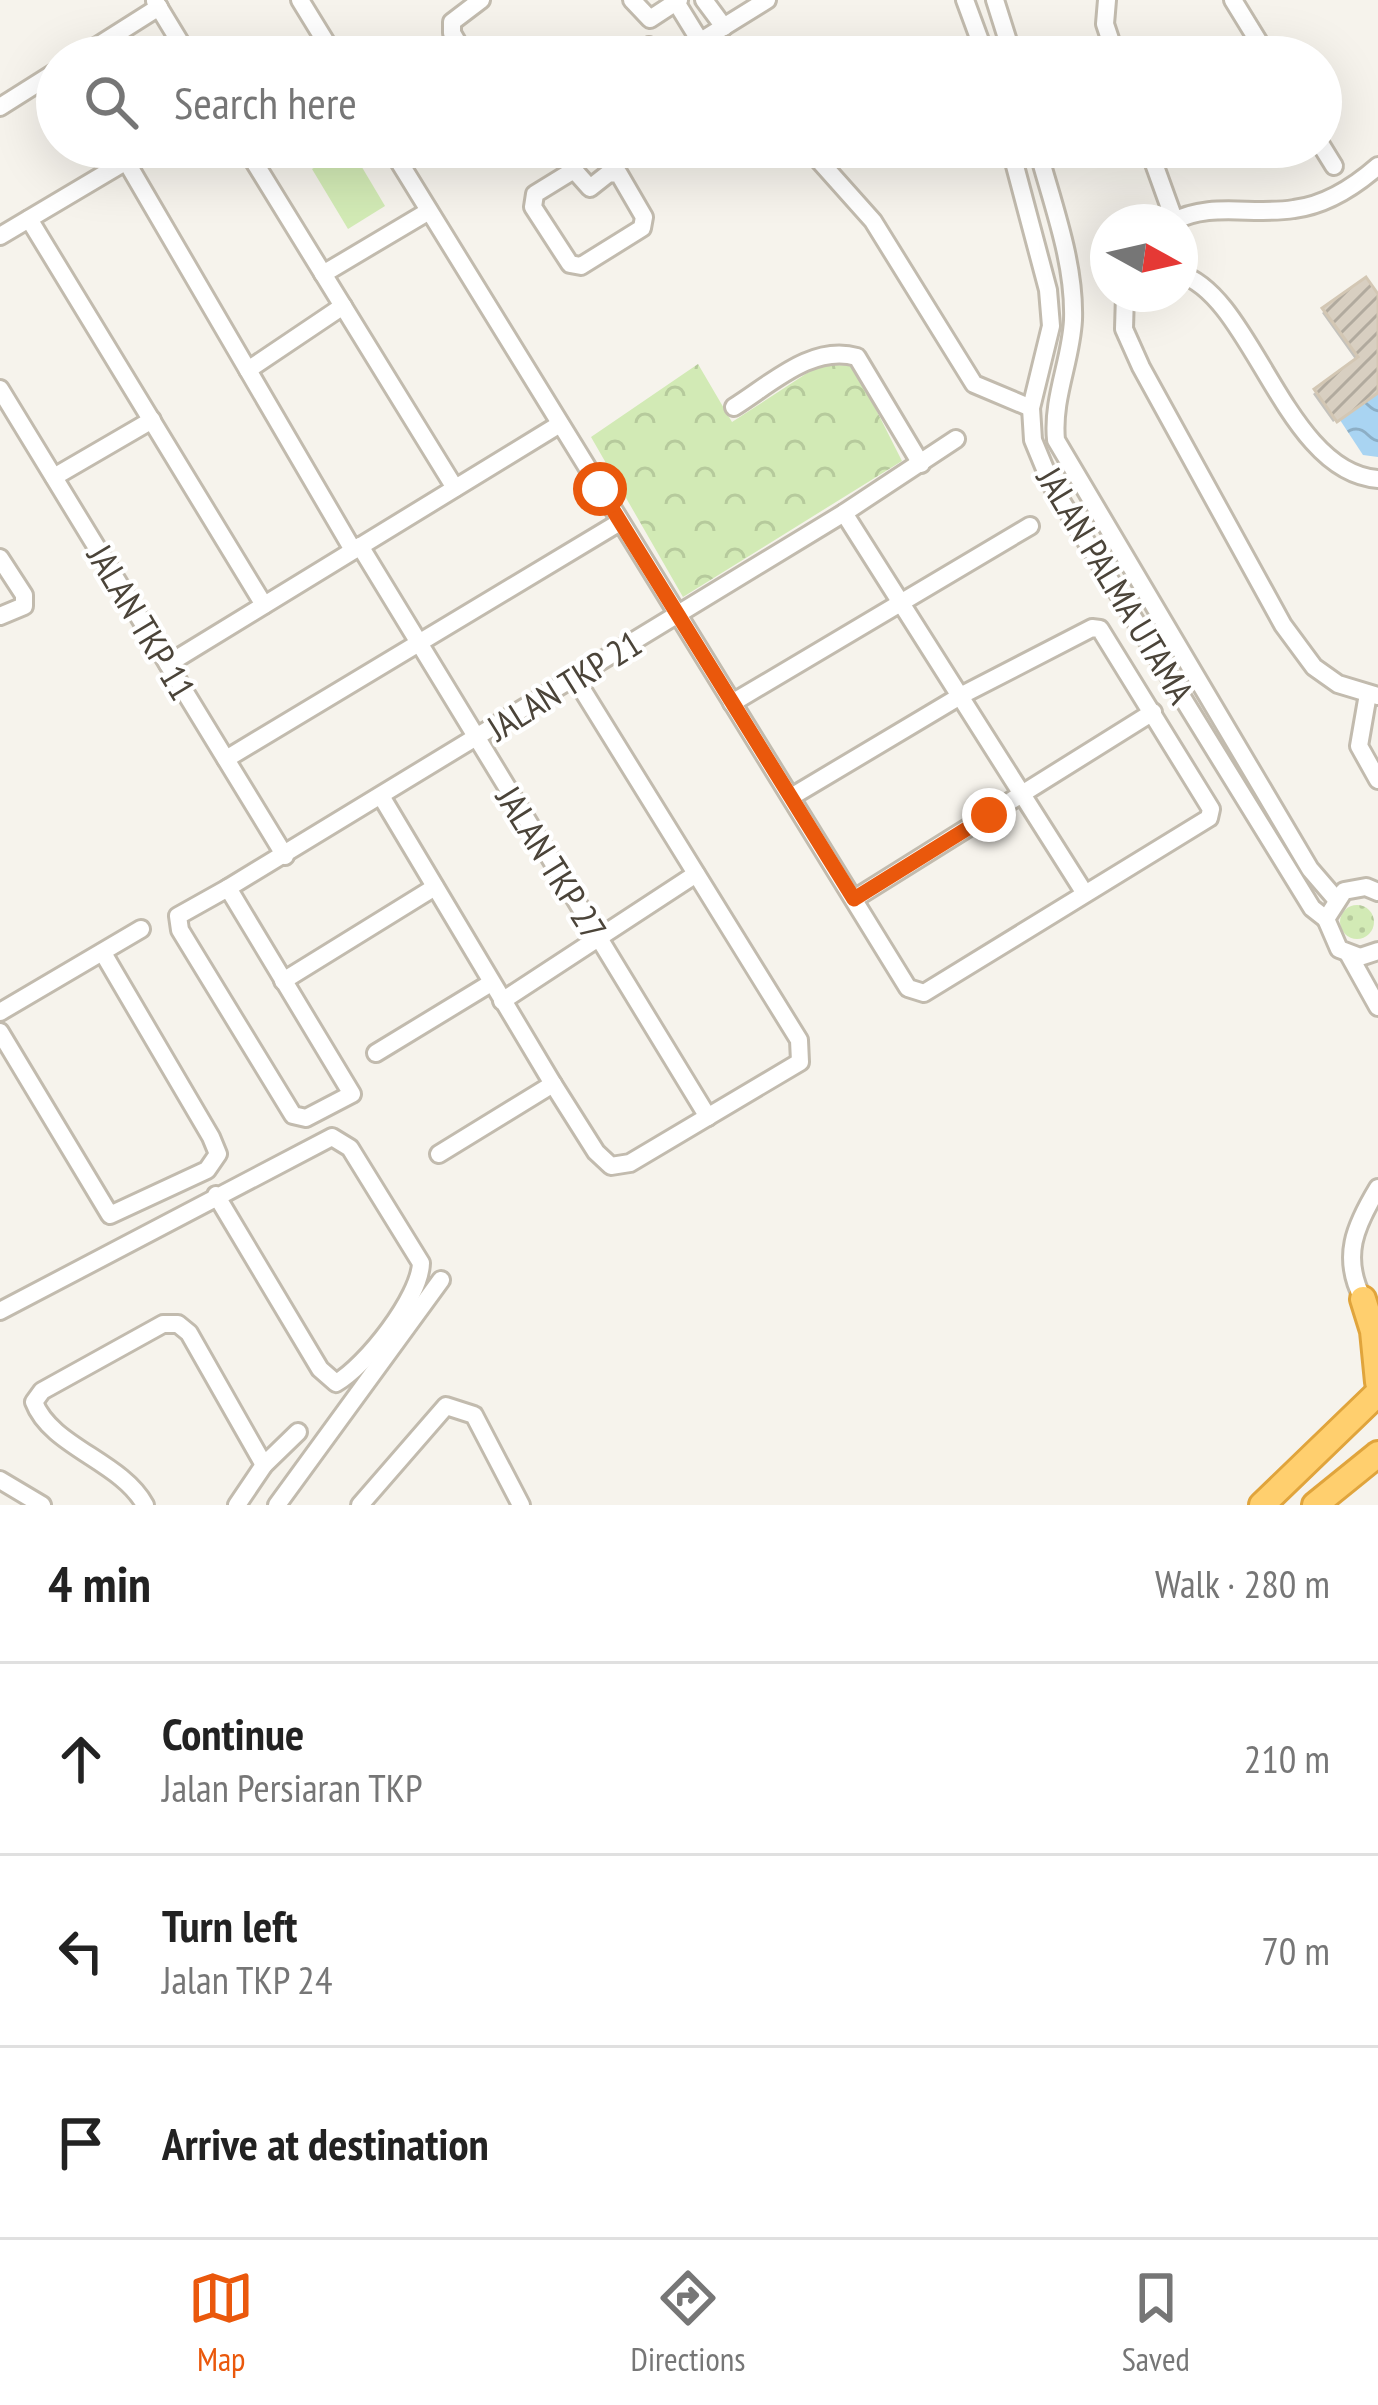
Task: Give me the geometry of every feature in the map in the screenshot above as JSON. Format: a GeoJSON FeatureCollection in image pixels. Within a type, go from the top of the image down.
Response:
{"type":"FeatureCollection","features":[{"type":"Feature","properties":{"kind":"highway"},"geometry":{"type":"LineString","coordinates":[[1371,1301],[1378,1382]]}},
{"type":"Feature","properties":{"kind":"highway"},"geometry":{"type":"LineString","coordinates":[[1262,1505],[1378,1393]]}},
{"type":"Feature","properties":{"kind":"highway"},"geometry":{"type":"LineString","coordinates":[[1316,1505],[1378,1454]]}},
{"type":"Feature","properties":{"kind":"street"},"geometry":{"type":"LineString","coordinates":[[300,0],[322,36]]}},
{"type":"Feature","properties":{"kind":"street"},"geometry":{"type":"LineString","coordinates":[[458,36],[452,22],[482,0]]}},
{"type":"Feature","properties":{"kind":"street"},"geometry":{"type":"LineString","coordinates":[[632,0],[650,19],[678,1],[697,36]]}},
{"type":"Feature","properties":{"kind":"street"},"geometry":{"type":"LineString","coordinates":[[704,0],[724,27]]}},
{"type":"Feature","properties":{"kind":"street"},"geometry":{"type":"LineString","coordinates":[[709,36],[766,0]]}},
{"type":"Feature","properties":{"kind":"street"},"geometry":{"type":"LineString","coordinates":[[965,0],[978,36]]}},
{"type":"Feature","properties":{"kind":"street"},"geometry":{"type":"LineString","coordinates":[[995,0],[1006,36]]}},
{"type":"Feature","properties":{"kind":"street"},"geometry":{"type":"LineString","coordinates":[[1107,0],[1109,36]]}},
{"type":"Feature","properties":{"kind":"street"},"geometry":{"type":"LineString","coordinates":[[1233,0],[1255,36]]}},
{"type":"Feature","properties":{"kind":"street"},"geometry":{"type":"LineString","coordinates":[[111,36],[157,4],[176,36]]}},
{"type":"Feature","properties":{"kind":"street"},"geometry":{"type":"LineString","coordinates":[[0,107],[36,84]]}},
{"type":"Feature","properties":{"kind":"street"},"geometry":{"type":"LineString","coordinates":[[1198,212],[1213,208],[1295,209],[1336,196],[1378,166]]}},
{"type":"Feature","properties":{"kind":"street"},"geometry":{"type":"LineString","coordinates":[[0,236],[114,168]]}},
{"type":"Feature","properties":{"kind":"street","name":"JALAN TKP 27"},"geometry":{"type":"LineString","coordinates":[[130,168],[248,370],[420,641],[708,1117]]}},
{"type":"Feature","properties":{"kind":"street"},"geometry":{"type":"LineString","coordinates":[[258,168],[455,488]]}},
{"type":"Feature","properties":{"kind":"street"},"geometry":{"type":"LineString","coordinates":[[403,168],[677,615],[854,899],[915,994],[924,994],[1209,818],[1211,809],[1100,629],[1092,628],[962,695],[791,797]]}},
{"type":"Feature","properties":{"kind":"street"},"geometry":{"type":"LineString","coordinates":[[826,168],[873,221],[974,383],[1031,408]]}},
{"type":"Feature","properties":{"kind":"street","name":"JALAN PALMA UTAMA"},"geometry":{"type":"LineString","coordinates":[[1016,168],[1048,290],[1051,326],[1031,408],[1033,440],[1052,486],[1312,908],[1326,919],[1331,941],[1349,955]]}},
{"type":"Feature","properties":{"kind":"street"},"geometry":{"type":"LineString","coordinates":[[1042,168],[1072,293],[1073,325],[1054,414],[1056,440],[1310,869],[1335,898]]}},
{"type":"Feature","properties":{"kind":"street"},"geometry":{"type":"LineString","coordinates":[[1155,168],[1168,204]]}},
{"type":"Feature","properties":{"kind":"street"},"geometry":{"type":"LineString","coordinates":[[574,170],[590,188],[609,173],[619,174],[644,217],[642,228],[581,266],[570,264],[533,207],[535,194],[574,170]]}},
{"type":"Feature","properties":{"kind":"street"},"geometry":{"type":"LineString","coordinates":[[323,274],[429,211]]}},
{"type":"Feature","properties":{"kind":"street"},"geometry":{"type":"LineString","coordinates":[[29,219],[263,605]]}},
{"type":"Feature","properties":{"kind":"street"},"geometry":{"type":"LineString","coordinates":[[1198,284],[1222,307],[1263,376],[1321,446],[1346,470],[1378,479]]}},
{"type":"Feature","properties":{"kind":"street"},"geometry":{"type":"LineString","coordinates":[[248,370],[343,306]]}},
{"type":"Feature","properties":{"kind":"street"},"geometry":{"type":"LineString","coordinates":[[1124,312],[1124,329],[1141,367],[1283,625],[1314,667],[1338,684],[1373,695],[1358,746],[1378,780]]}},
{"type":"Feature","properties":{"kind":"street"},"geometry":{"type":"LineString","coordinates":[[734,407],[817,355],[839,352],[857,357],[921,464]]}},
{"type":"Feature","properties":{"kind":"street","name":"JALAN TKP 11"},"geometry":{"type":"LineString","coordinates":[[0,389],[285,856]]}},
{"type":"Feature","properties":{"kind":"street"},"geometry":{"type":"LineString","coordinates":[[54,477],[152,420]]}},
{"type":"Feature","properties":{"kind":"street"},"geometry":{"type":"LineString","coordinates":[[168,664],[560,424]]}},
{"type":"Feature","properties":{"kind":"street","name":"JALAN TKP 21"},"geometry":{"type":"LineString","coordinates":[[283,981],[352,1094],[306,1118],[293,1115],[180,930],[178,916],[476,739],[956,439]]}},
{"type":"Feature","properties":{"kind":"street"},"geometry":{"type":"LineString","coordinates":[[844,513],[1084,892]]}},
{"type":"Feature","properties":{"kind":"street"},"geometry":{"type":"LineString","coordinates":[[226,759],[620,522]]}},
{"type":"Feature","properties":{"kind":"street"},"geometry":{"type":"LineString","coordinates":[[732,703],[901,607],[1030,526]]}},
{"type":"Feature","properties":{"kind":"street"},"geometry":{"type":"LineString","coordinates":[[0,558],[24,595],[24,606],[0,616]]}},
{"type":"Feature","properties":{"kind":"street"},"geometry":{"type":"LineString","coordinates":[[381,796],[502,1001],[596,1152],[611,1166],[630,1162],[800,1062],[802,1052],[575,678]]}},
{"type":"Feature","properties":{"kind":"street"},"geometry":{"type":"LineString","coordinates":[[854,899],[1153,712]]}},
{"type":"Feature","properties":{"kind":"street"},"geometry":{"type":"LineString","coordinates":[[502,1001],[696,874]]}},
{"type":"Feature","properties":{"kind":"street"},"geometry":{"type":"LineString","coordinates":[[228,888],[283,981],[435,887]]}},
{"type":"Feature","properties":{"kind":"street"},"geometry":{"type":"LineString","coordinates":[[1326,919],[1335,898],[1354,887],[1377,891]]}},
{"type":"Feature","properties":{"kind":"street"},"geometry":{"type":"LineString","coordinates":[[0,1012],[141,928]]}},
{"type":"Feature","properties":{"kind":"street"},"geometry":{"type":"LineString","coordinates":[[1378,951],[1349,955],[1378,1007]]}},
{"type":"Feature","properties":{"kind":"street"},"geometry":{"type":"LineString","coordinates":[[0,1032],[110,1215],[207,1170],[218,1154],[103,953]]}},
{"type":"Feature","properties":{"kind":"street"},"geometry":{"type":"LineString","coordinates":[[376,1052],[491,983]]}},
{"type":"Feature","properties":{"kind":"street"},"geometry":{"type":"LineString","coordinates":[[439,1154],[554,1084]]}},
{"type":"Feature","properties":{"kind":"street"},"geometry":{"type":"LineString","coordinates":[[0,1311],[216,1195],[332,1137],[350,1148],[421,1264],[420,1282],[356,1371],[336,1383],[320,1369],[216,1195]]}},
{"type":"Feature","properties":{"kind":"street"},"geometry":{"type":"LineString","coordinates":[[1371,1301],[1350,1258],[1353,1234],[1378,1188]]}},
{"type":"Feature","properties":{"kind":"street"},"geometry":{"type":"LineString","coordinates":[[277,1505],[441,1280]]}},
{"type":"Feature","properties":{"kind":"street"},"geometry":{"type":"LineString","coordinates":[[145,1505],[114,1471],[40,1416],[34,1402],[42,1391],[163,1324],[178,1324],[189,1333],[264,1466]]}},
{"type":"Feature","properties":{"kind":"street"},"geometry":{"type":"LineString","coordinates":[[360,1505],[446,1406],[474,1415],[521,1505]]}},
{"type":"Feature","properties":{"kind":"street"},"geometry":{"type":"LineString","coordinates":[[237,1505],[264,1466],[298,1432]]}},
{"type":"Feature","properties":{"kind":"street"},"geometry":{"type":"LineString","coordinates":[[0,1480],[42,1505]]}},
{"type":"Feature","properties":{"kind":"green space"},"geometry":{"type":"Polygon","coordinates":[[[362,168],[385,206],[348,229],[312,169],[362,168]]]}},
{"type":"Feature","properties":{"kind":"green space"},"geometry":{"type":"Polygon","coordinates":[[[698,364],[732,422],[821,364],[854,366],[902,461],[683,597],[591,437],[698,364]]]}},
{"type":"Feature","properties":{"kind":"green space"},"geometry":{"type":"Polygon","coordinates":[[[1357,905],[1369,910],[1374,922],[1369,934],[1357,939],[1345,934],[1340,922],[1345,910],[1357,905]]]}},
{"type":"Feature","properties":{"kind":"water"},"geometry":{"type":"Polygon","coordinates":[[[1378,393],[1378,457],[1363,455],[1340,420],[1378,393]]]}},
{"type":"Feature","properties":{"kind":"building"},"geometry":{"type":"Polygon","coordinates":[[[1366,277],[1378,294],[1378,393],[1337,422],[1314,389],[1358,357],[1322,308],[1366,277]]]}},
{"type":"Feature","properties":{"kind":"route"},"geometry":{"type":"LineString","coordinates":[[600,489],[854,899],[989,815]]}}]}
